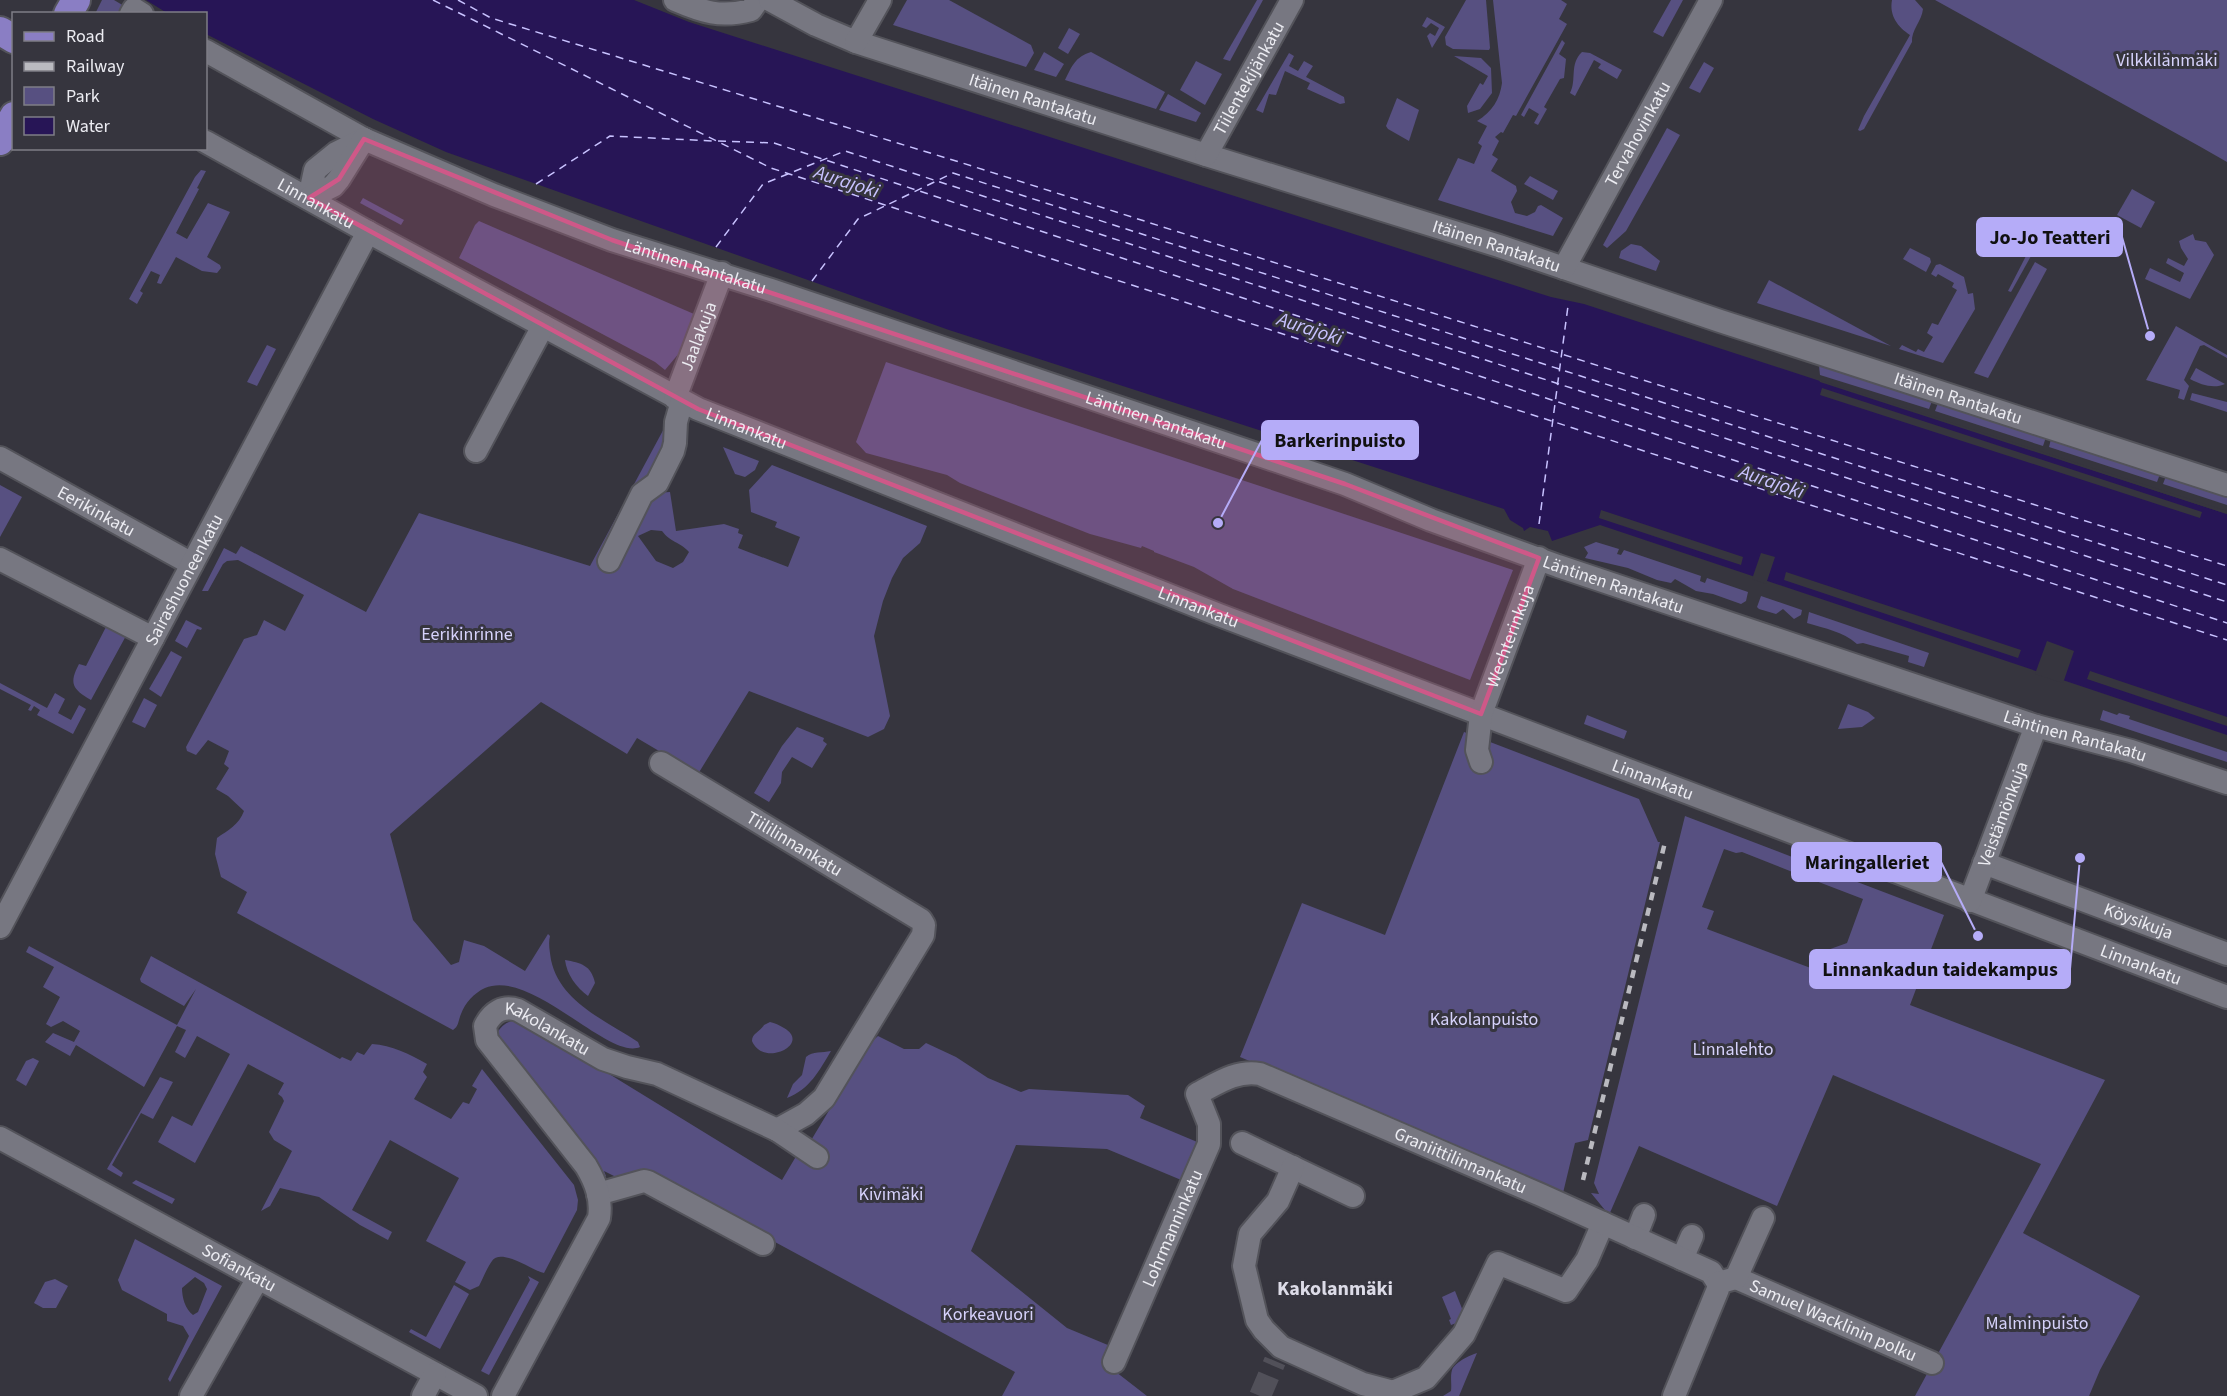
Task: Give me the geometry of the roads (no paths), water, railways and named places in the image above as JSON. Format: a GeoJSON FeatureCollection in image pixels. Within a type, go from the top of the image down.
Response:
{"type":"FeatureCollection","features":[{"type":"Feature","properties":{"kind":"main road"},"geometry":{"type":"LineString","coordinates":[[0,141],[12,120]]}},
{"type":"Feature","properties":{"kind":"street"},"geometry":{"type":"LineString","coordinates":[[675,0],[693,8],[722,15],[750,10],[758,0]]}},
{"type":"Feature","properties":{"kind":"street","name":"Itäinen Rantakatu"},"geometry":{"type":"LineString","coordinates":[[770,0],[816,25],[856,42],[1564,268],[1720,321],[2227,485]]}},
{"type":"Feature","properties":{"kind":"street"},"geometry":{"type":"LineString","coordinates":[[856,42],[880,0]]}},
{"type":"Feature","properties":{"kind":"street","name":"Tiilentekijänkatu"},"geometry":{"type":"LineString","coordinates":[[1206,155],[1292,0]]}},
{"type":"Feature","properties":{"kind":"street","name":"Tervahovinkatu"},"geometry":{"type":"LineString","coordinates":[[1564,268],[1711,0]]}},
{"type":"Feature","properties":{"kind":"street","name":"Läntinen Rantakatu"},"geometry":{"type":"LineString","coordinates":[[207,52],[364,139],[494,195],[591,231],[722,273],[1345,484],[1431,520],[1539,558],[2036,726],[2131,751],[2227,783]]}},
{"type":"Feature","properties":{"kind":"street"},"geometry":{"type":"LineString","coordinates":[[309,198],[333,186],[364,139]]}},
{"type":"Feature","properties":{"kind":"street","name":"Linnankatu"},"geometry":{"type":"LineString","coordinates":[[207,143],[679,400],[1219,615],[2227,997]]}},
{"type":"Feature","properties":{"kind":"street","name":"Sairashuoneenkatu"},"geometry":{"type":"LineString","coordinates":[[3,914],[153,638],[368,232]]}},
{"type":"Feature","properties":{"kind":"street","name":"Jaalakuja"},"geometry":{"type":"LineString","coordinates":[[609,561],[642,494],[657,483],[673,451],[679,400],[722,273]]}},
{"type":"Feature","properties":{"kind":"street"},"geometry":{"type":"LineString","coordinates":[[477,451],[543,326]]}},
{"type":"Feature","properties":{"kind":"street","name":"Eerikinkatu"},"geometry":{"type":"LineString","coordinates":[[0,458],[192,564]]}},
{"type":"Feature","properties":{"kind":"street","name":"Wechterinkuja"},"geometry":{"type":"LineString","coordinates":[[1481,762],[1477,750],[1481,714],[1539,558]]}},
{"type":"Feature","properties":{"kind":"street"},"geometry":{"type":"LineString","coordinates":[[0,559],[153,638]]}},
{"type":"Feature","properties":{"kind":"street","name":"Veistämönkuja"},"geometry":{"type":"LineString","coordinates":[[1970,901],[2036,726]]}},
{"type":"Feature","properties":{"kind":"street","name":"Tiililinnankatu"},"geometry":{"type":"LineString","coordinates":[[661,763],[921,920],[925,928],[923,935],[824,1098],[806,1114],[777,1130]]}},
{"type":"Feature","properties":{"kind":"street","name":"Köysikuja"},"geometry":{"type":"LineString","coordinates":[[1984,863],[2227,954]]}},
{"type":"Feature","properties":{"kind":"street","name":"Kakolankatu"},"geometry":{"type":"LineString","coordinates":[[503,1396],[599,1218],[598,1194],[586,1166],[487,1040],[485,1026],[498,1010],[514,1009],[603,1059],[657,1074],[777,1130],[817,1158]]}},
{"type":"Feature","properties":{"kind":"street","name":"Graniittilinnankatu"},"geometry":{"type":"LineString","coordinates":[[1197,1094],[1238,1073],[1260,1074],[1603,1223],[1727,1281]]}},
{"type":"Feature","properties":{"kind":"street","name":"Lohrmanninkatu"},"geometry":{"type":"LineString","coordinates":[[1114,1362],[1209,1144],[1209,1124],[1197,1094]]}},
{"type":"Feature","properties":{"kind":"street","name":"Sofiankatu"},"geometry":{"type":"LineString","coordinates":[[0,1138],[476,1396]]}},
{"type":"Feature","properties":{"kind":"street"},"geometry":{"type":"LineString","coordinates":[[1242,1143],[1353,1196]]}},
{"type":"Feature","properties":{"kind":"street"},"geometry":{"type":"LineString","coordinates":[[1293,1167],[1278,1202],[1250,1234],[1244,1266],[1257,1320],[1278,1354],[1363,1384],[1393,1392],[1426,1378],[1464,1334],[1498,1263],[1566,1291],[1587,1260],[1603,1223]]}},
{"type":"Feature","properties":{"kind":"street"},"geometry":{"type":"LineString","coordinates":[[598,1194],[644,1181],[648,1182],[763,1244]]}},
{"type":"Feature","properties":{"kind":"street"},"geometry":{"type":"LineString","coordinates":[[1635,1238],[1644,1215]]}},
{"type":"Feature","properties":{"kind":"street"},"geometry":{"type":"LineString","coordinates":[[1674,1396],[1718,1289],[1727,1281],[1763,1218]]}},
{"type":"Feature","properties":{"kind":"street"},"geometry":{"type":"LineString","coordinates":[[1682,1259],[1692,1236]]}},
{"type":"Feature","properties":{"kind":"street"},"geometry":{"type":"LineString","coordinates":[[191,1396],[258,1278]]}},
{"type":"Feature","properties":{"kind":"street","name":"Samuel Wacklinin polku"},"geometry":{"type":"LineString","coordinates":[[1727,1281],[1932,1363]]}},
{"type":"Feature","properties":{"kind":"street"},"geometry":{"type":"LineString","coordinates":[[423,1396],[435,1374]]}},
{"type":"Feature","properties":{"kind":"water","name":"Aurajoki"},"geometry":{"type":"Polygon","coordinates":[[[146,0],[634,0],[689,22],[1551,297],[1584,304],[2227,514],[2227,735],[1600,525],[1552,541],[1548,531],[1530,527],[1524,531],[1510,520],[1504,509],[949,330],[446,152],[373,119],[207,35],[207,12],[165,12],[146,0]]]}},
{"type":"Feature","properties":{"kind":"tunnel"},"geometry":{"type":"LineString","coordinates":[[1260,1396],[1275,1361]]}},
{"type":"Feature","properties":{"kind":"railway"},"geometry":{"type":"LineString","coordinates":[[1583,1180],[1666,838]]}},
{"type":"Feature","properties":{"kind":"place","name":"Jo-Jo Teatteri"},"geometry":{"type":"Point","coordinates":[2150,336]}},
{"type":"Feature","properties":{"kind":"place","name":"Barkerinpuisto"},"geometry":{"type":"Point","coordinates":[1218,523]}},
{"type":"Feature","properties":{"kind":"place","name":"Linnankadun taidekampus"},"geometry":{"type":"Point","coordinates":[2080,858]}},
{"type":"Feature","properties":{"kind":"place","name":"Maringalleriet"},"geometry":{"type":"Point","coordinates":[1978,936]}},
{"type":"Feature","properties":{"kind":"district","name":"Kakolanmäki"},"geometry":{"type":"Point","coordinates":[1335,1288]}},
{"type":"Feature","properties":{"kind":"park label","name":"Vilkkilänmäki"},"geometry":{"type":"Point","coordinates":[2167,60]}},
{"type":"Feature","properties":{"kind":"park label","name":"Eerikinrinne"},"geometry":{"type":"Point","coordinates":[467,634]}},
{"type":"Feature","properties":{"kind":"park label","name":"Kakolanpuisto"},"geometry":{"type":"Point","coordinates":[1484,1019]}},
{"type":"Feature","properties":{"kind":"park label","name":"Linnalehto"},"geometry":{"type":"Point","coordinates":[1733,1049]}},
{"type":"Feature","properties":{"kind":"park label","name":"Kivimäki"},"geometry":{"type":"Point","coordinates":[891,1194]}},
{"type":"Feature","properties":{"kind":"park label","name":"Korkeavuori"},"geometry":{"type":"Point","coordinates":[988,1314]}},
{"type":"Feature","properties":{"kind":"park label","name":"Malminpuisto"},"geometry":{"type":"Point","coordinates":[2037,1323]}}]}
